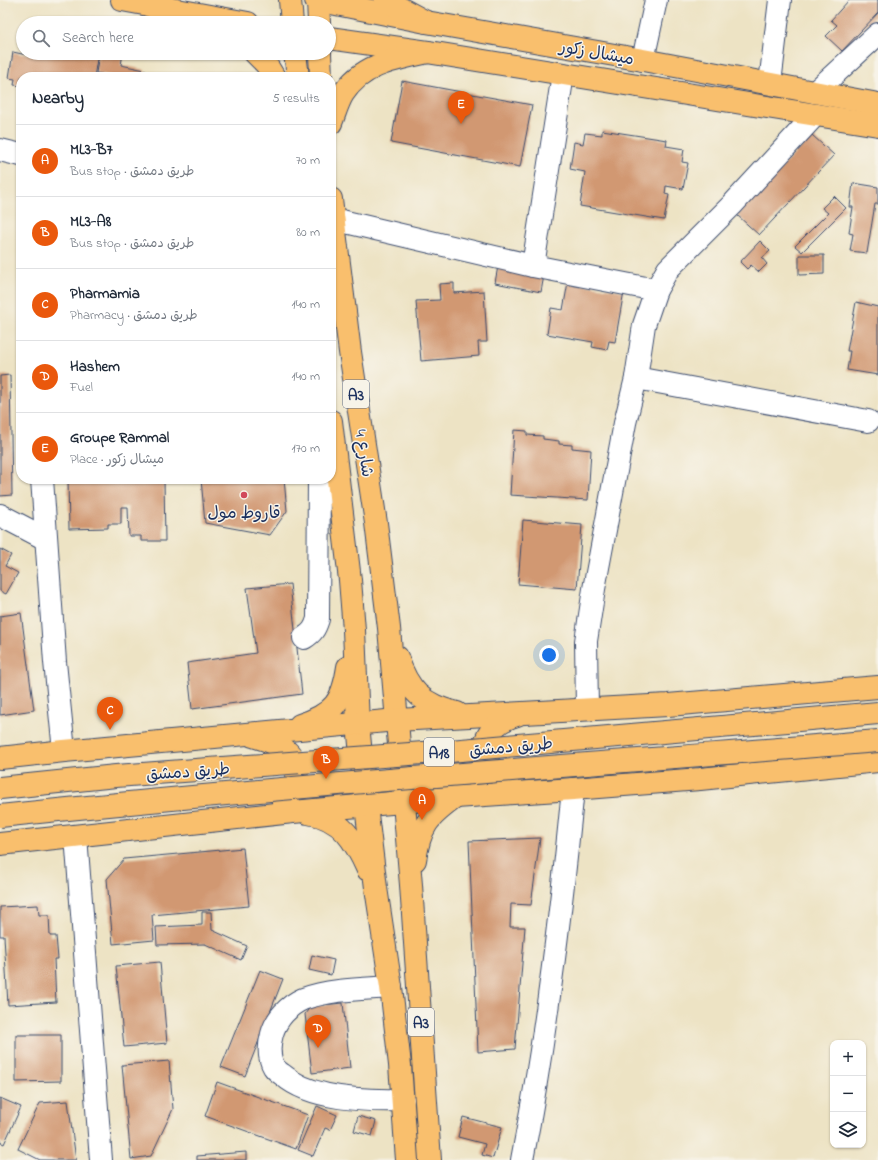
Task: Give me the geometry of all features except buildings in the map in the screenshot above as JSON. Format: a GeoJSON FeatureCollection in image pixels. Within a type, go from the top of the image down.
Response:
{"type":"FeatureCollection","features":[{"type":"Feature","properties":{"kind":"main road"},"geometry":{"type":"LineString","coordinates":[[290,0],[291,16]]}},
{"type":"Feature","properties":{"kind":"main road"},"geometry":{"type":"LineString","coordinates":[[318,0],[319,16]]}},
{"type":"Feature","properties":{"kind":"main road","name":"ميشال زكور"},"geometry":{"type":"LineString","coordinates":[[318,0],[426,22],[770,83],[878,104]]}},
{"type":"Feature","properties":{"kind":"main road"},"geometry":{"type":"LineString","coordinates":[[385,0],[426,22]]}},
{"type":"Feature","properties":{"kind":"main road"},"geometry":{"type":"LineString","coordinates":[[132,2],[176,16]]}},
{"type":"Feature","properties":{"kind":"main road"},"geometry":{"type":"LineString","coordinates":[[132,2],[209,16]]}},
{"type":"Feature","properties":{"kind":"main road","name":"ميشال زكور"},"geometry":{"type":"LineString","coordinates":[[336,39],[428,52],[878,125]]}},
{"type":"Feature","properties":{"kind":"main road"},"geometry":{"type":"LineString","coordinates":[[336,110],[342,95],[349,85],[366,71],[387,62],[428,52]]}},
{"type":"Feature","properties":{"kind":"main road"},"geometry":{"type":"LineString","coordinates":[[262,60],[271,72]]}},
{"type":"Feature","properties":{"kind":"main road"},"geometry":{"type":"LineString","coordinates":[[296,60],[297,72]]}},
{"type":"Feature","properties":{"kind":"main road"},"geometry":{"type":"LineString","coordinates":[[320,60],[321,72]]}},
{"type":"Feature","properties":{"kind":"main road","name":"شارع 4"},"geometry":{"type":"LineString","coordinates":[[336,241],[350,352],[376,523],[389,628]]}},
{"type":"Feature","properties":{"kind":"main road","name":"A3"},"geometry":{"type":"LineString","coordinates":[[336,462],[354,630],[358,724],[366,806],[376,888],[391,987],[403,1100],[407,1160]]}},
{"type":"Feature","properties":{"kind":"main road"},"geometry":{"type":"LineString","coordinates":[[389,628],[402,672],[411,687],[428,704],[470,716]]}},
{"type":"Feature","properties":{"kind":"main road","name":"A3"},"geometry":{"type":"LineString","coordinates":[[389,628],[411,885],[430,1160]]}},
{"type":"Feature","properties":{"kind":"main road"},"geometry":{"type":"LineString","coordinates":[[276,732],[308,722],[330,710],[336,704],[341,696],[345,684],[354,630]]}},
{"type":"Feature","properties":{"kind":"main road"},"geometry":{"type":"LineString","coordinates":[[0,758],[397,720],[738,700],[878,687]]}},
{"type":"Feature","properties":{"kind":"main road"},"geometry":{"type":"LineString","coordinates":[[523,713],[511,717],[497,725],[490,732],[486,740],[485,748],[489,766],[495,773],[526,792]]}},
{"type":"Feature","properties":{"kind":"main road","name":"طريق دمشق"},"geometry":{"type":"LineString","coordinates":[[0,788],[116,776],[450,751],[878,713]]}},
{"type":"Feature","properties":{"kind":"main road"},"geometry":{"type":"LineString","coordinates":[[249,735],[275,744],[290,753],[296,768],[297,779],[287,798],[281,804],[257,816]]}},
{"type":"Feature","properties":{"kind":"main road","name":"طريق دمشق"},"geometry":{"type":"LineString","coordinates":[[0,816],[131,802],[356,782],[878,741]]}},
{"type":"Feature","properties":{"kind":"main road"},"geometry":{"type":"LineString","coordinates":[[0,844],[293,812],[456,797],[700,779],[878,761]]}},
{"type":"Feature","properties":{"kind":"main road"},"geometry":{"type":"LineString","coordinates":[[411,885],[420,834],[431,816],[456,797]]}},
{"type":"Feature","properties":{"kind":"main road"},"geometry":{"type":"LineString","coordinates":[[293,812],[314,814],[326,818],[336,823],[346,831],[360,851],[376,888]]}},
{"type":"Feature","properties":{"kind":"street"},"geometry":{"type":"LineString","coordinates":[[643,60],[656,0]]}},
{"type":"Feature","properties":{"kind":"street"},"geometry":{"type":"LineString","coordinates":[[770,83],[780,0]]}},
{"type":"Feature","properties":{"kind":"street"},"geometry":{"type":"LineString","coordinates":[[815,92],[878,34]]}},
{"type":"Feature","properties":{"kind":"street"},"geometry":{"type":"LineString","coordinates":[[533,266],[563,74]]}},
{"type":"Feature","properties":{"kind":"street"},"geometry":{"type":"LineString","coordinates":[[587,709],[586,655],[588,622],[617,468],[636,378],[644,325],[656,290],[668,269],[732,205],[815,114]]}},
{"type":"Feature","properties":{"kind":"street"},"geometry":{"type":"LineString","coordinates":[[0,150],[16,154]]}},
{"type":"Feature","properties":{"kind":"street"},"geometry":{"type":"LineString","coordinates":[[336,210],[533,266],[656,290]]}},
{"type":"Feature","properties":{"kind":"street"},"geometry":{"type":"LineString","coordinates":[[636,378],[868,421]]}},
{"type":"Feature","properties":{"kind":"street"},"geometry":{"type":"LineString","coordinates":[[42,484],[55,662],[64,751]]}},
{"type":"Feature","properties":{"kind":"street"},"geometry":{"type":"LineString","coordinates":[[304,638],[311,634],[316,627],[318,619],[319,484]]}},
{"type":"Feature","properties":{"kind":"street"},"geometry":{"type":"LineString","coordinates":[[0,515],[46,539]]}},
{"type":"Feature","properties":{"kind":"street"},"geometry":{"type":"LineString","coordinates":[[522,1160],[545,1021],[573,789]]}},
{"type":"Feature","properties":{"kind":"street"},"geometry":{"type":"LineString","coordinates":[[76,836],[101,1160]]}},
{"type":"Feature","properties":{"kind":"street"},"geometry":{"type":"LineString","coordinates":[[391,987],[319,994],[291,1006],[280,1018],[274,1029],[269,1044],[270,1057],[274,1067],[286,1078],[321,1093],[347,1099],[384,1101],[403,1100]]}},
{"type":"Feature","properties":{"kind":"place","name":"Groupe Rammal"},"geometry":{"type":"Point","coordinates":[461,124]}},
{"type":"Feature","properties":{"kind":"place","name":"قاروط مول"},"geometry":{"type":"Point","coordinates":[244,495]}},
{"type":"Feature","properties":{"kind":"place","name":"Pharmamia"},"geometry":{"type":"Point","coordinates":[110,730]}},
{"type":"Feature","properties":{"kind":"place","name":"ML3-A8"},"geometry":{"type":"Point","coordinates":[326,779]}},
{"type":"Feature","properties":{"kind":"place","name":"ML3-B7"},"geometry":{"type":"Point","coordinates":[422,820]}},
{"type":"Feature","properties":{"kind":"place","name":"Hashem"},"geometry":{"type":"Point","coordinates":[318,1048]}}]}
